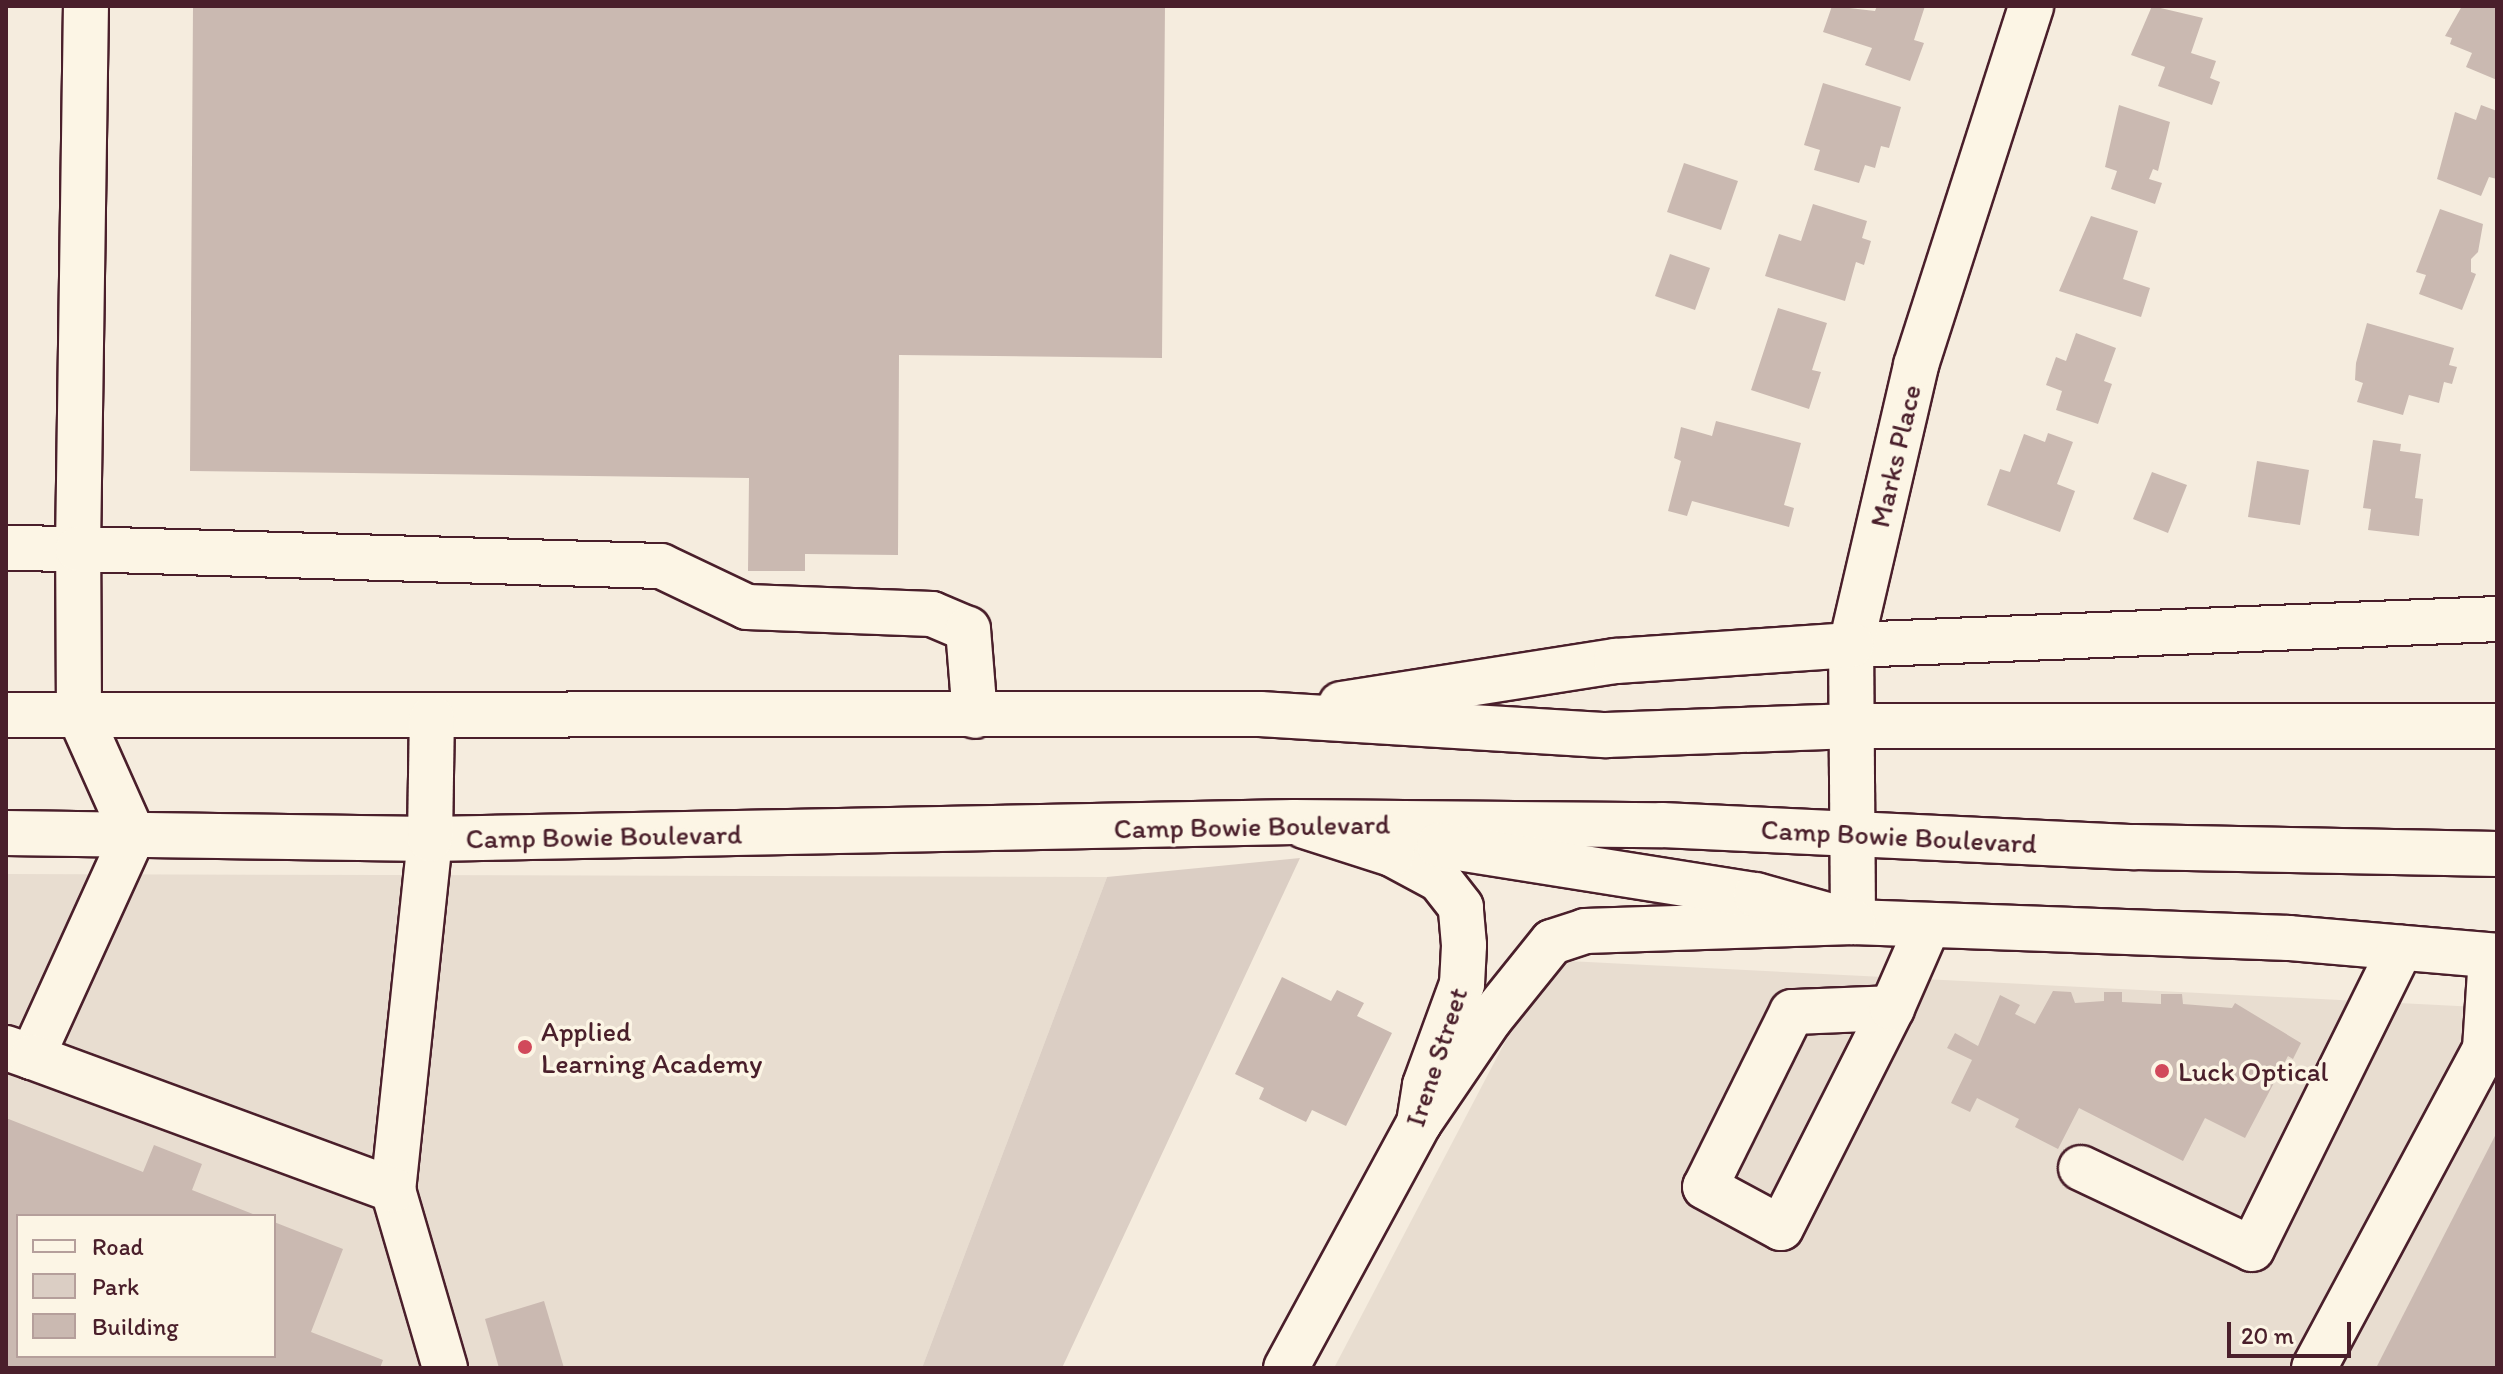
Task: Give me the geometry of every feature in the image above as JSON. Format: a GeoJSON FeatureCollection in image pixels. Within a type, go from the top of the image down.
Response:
{"type":"FeatureCollection","features":[{"type":"Feature","properties":{"kind":"main road"},"geometry":{"type":"LineString","coordinates":[[86,6],[78,549],[79,714],[133,835],[19,1052],[393,1190]]}},
{"type":"Feature","properties":{"kind":"main road","name":"Marks Place"},"geometry":{"type":"LineString","coordinates":[[1853,922],[1851,645],[1916,365],[2031,6]]}},
{"type":"Feature","properties":{"kind":"main road"},"geometry":{"type":"LineString","coordinates":[[6,548],[661,566],[747,607],[932,614],[968,629],[975,716]]}},
{"type":"Feature","properties":{"kind":"main road"},"geometry":{"type":"LineString","coordinates":[[1260,714],[1616,661],[1851,645],[2497,619]]}},
{"type":"Feature","properties":{"kind":"main road"},"geometry":{"type":"LineString","coordinates":[[6,715],[432,718],[1260,714],[1606,735],[1853,726],[2497,726]]}},
{"type":"Feature","properties":{"kind":"main road"},"geometry":{"type":"LineString","coordinates":[[432,718],[430,839],[393,1190],[445,1368]]}},
{"type":"Feature","properties":{"kind":"main road"},"geometry":{"type":"LineString","coordinates":[[1294,822],[1756,895],[1853,922]]}},
{"type":"Feature","properties":{"kind":"main road","name":"Camp Bowie Boulevard"},"geometry":{"type":"LineString","coordinates":[[6,833],[430,839],[1294,822],[1662,825],[2134,847],[2497,854]]}},
{"type":"Feature","properties":{"kind":"main road","name":"Irene Street"},"geometry":{"type":"LineString","coordinates":[[1286,1368],[1419,1123],[1425,1085],[1462,984],[1461,907],[1440,880],[1404,861],[1294,822]]}},
{"type":"Feature","properties":{"kind":"main road"},"geometry":{"type":"LineString","coordinates":[[1419,1123],[1490,1019],[1552,942],[1585,931],[1853,922],[1927,928],[2289,938],[2494,956],[2491,1049],[2314,1368]]}},
{"type":"Feature","properties":{"kind":"main road"},"geometry":{"type":"LineString","coordinates":[[1892,1008],[1792,1012],[1705,1187],[1781,1228],[1892,1008],[1927,928]]}},
{"type":"Feature","properties":{"kind":"main road"},"geometry":{"type":"LineString","coordinates":[[2081,1168],[2252,1249],[2401,948]]}},
{"type":"Feature","properties":{"kind":"shaded area","name":"Applied Learning Academy"},"geometry":{"type":"Polygon","coordinates":[[[6,874],[1107,877],[922,1368],[6,1368],[6,874]]]}},
{"type":"Feature","properties":{"kind":"shaded area"},"geometry":{"type":"Polygon","coordinates":[[[1548,960],[2497,1008],[2497,1368],[1334,1368],[1548,960]]]}},
{"type":"Feature","properties":{"kind":"green space"},"geometry":{"type":"Polygon","coordinates":[[[1300,858],[1062,1368],[922,1368],[1107,877],[1300,858]]]}},
{"type":"Feature","properties":{"kind":"building"},"geometry":{"type":"Polygon","coordinates":[[[193,6],[1165,6],[1162,358],[899,355],[898,555],[805,554],[805,571],[748,571],[749,478],[190,471],[193,6]]]}},
{"type":"Feature","properties":{"kind":"building"},"geometry":{"type":"Polygon","coordinates":[[[1832,6],[1875,11],[1877,6],[1925,6],[1914,40],[1924,43],[1910,81],[1865,65],[1872,48],[1823,32],[1832,6]]]}},
{"type":"Feature","properties":{"kind":"building"},"geometry":{"type":"Polygon","coordinates":[[[2152,6],[2203,18],[2191,53],[2216,61],[2210,78],[2220,82],[2212,105],[2158,86],[2165,67],[2131,55],[2152,6]]]}},
{"type":"Feature","properties":{"kind":"building"},"geometry":{"type":"Polygon","coordinates":[[[2462,6],[2497,6],[2497,80],[2466,67],[2472,53],[2450,44],[2452,38],[2445,36],[2462,6]]]}},
{"type":"Feature","properties":{"kind":"building"},"geometry":{"type":"Polygon","coordinates":[[[1823,83],[1901,107],[1889,148],[1881,146],[1875,168],[1865,165],[1859,183],[1814,170],[1820,150],[1804,145],[1823,83]]]}},
{"type":"Feature","properties":{"kind":"building"},"geometry":{"type":"Polygon","coordinates":[[[2119,105],[2170,122],[2158,171],[2153,169],[2149,179],[2162,183],[2155,204],[2111,189],[2117,171],[2105,167],[2119,105]]]}},
{"type":"Feature","properties":{"kind":"building"},"geometry":{"type":"Polygon","coordinates":[[[2481,105],[2497,111],[2497,179],[2489,177],[2481,196],[2437,179],[2455,112],[2476,120],[2481,105]]]}},
{"type":"Feature","properties":{"kind":"building"},"geometry":{"type":"Polygon","coordinates":[[[1684,163],[1738,181],[1721,230],[1667,212],[1684,163]]]}},
{"type":"Feature","properties":{"kind":"building"},"geometry":{"type":"Polygon","coordinates":[[[1813,204],[1867,221],[1862,238],[1871,241],[1864,265],[1856,262],[1845,301],[1765,276],[1779,234],[1801,241],[1813,204]]]}},
{"type":"Feature","properties":{"kind":"building"},"geometry":{"type":"Polygon","coordinates":[[[2440,209],[2483,224],[2478,252],[2471,259],[2471,272],[2476,274],[2462,310],[2419,294],[2426,275],[2416,272],[2440,209]]]}},
{"type":"Feature","properties":{"kind":"building"},"geometry":{"type":"Polygon","coordinates":[[[2091,216],[2138,231],[2123,279],[2150,288],[2141,317],[2059,291],[2091,216]]]}},
{"type":"Feature","properties":{"kind":"building"},"geometry":{"type":"Polygon","coordinates":[[[1670,254],[1710,268],[1695,310],[1655,296],[1670,254]]]}},
{"type":"Feature","properties":{"kind":"building"},"geometry":{"type":"Polygon","coordinates":[[[1778,308],[1827,323],[1812,370],[1821,372],[1809,409],[1751,390],[1778,308]]]}},
{"type":"Feature","properties":{"kind":"building"},"geometry":{"type":"Polygon","coordinates":[[[2367,323],[2454,348],[2449,365],[2457,367],[2452,384],[2444,382],[2439,403],[2409,395],[2403,415],[2357,402],[2363,383],[2355,380],[2356,363],[2367,323]]]}},
{"type":"Feature","properties":{"kind":"building"},"geometry":{"type":"Polygon","coordinates":[[[2076,333],[2116,348],[2104,381],[2112,384],[2098,424],[2056,410],[2062,391],[2046,385],[2056,357],[2066,361],[2076,333]]]}},
{"type":"Feature","properties":{"kind":"building"},"geometry":{"type":"Polygon","coordinates":[[[1716,421],[1801,443],[1784,505],[1794,508],[1789,527],[1692,501],[1687,516],[1668,511],[1681,461],[1674,458],[1681,427],[1712,436],[1716,421]]]}},
{"type":"Feature","properties":{"kind":"building"},"geometry":{"type":"Polygon","coordinates":[[[2048,433],[2073,442],[2057,484],[2075,491],[2060,532],[1987,505],[2000,469],[2010,472],[2024,434],[2045,442],[2048,433]]]}},
{"type":"Feature","properties":{"kind":"building"},"geometry":{"type":"Polygon","coordinates":[[[2373,440],[2401,444],[2400,451],[2421,454],[2415,498],[2423,499],[2419,536],[2368,530],[2371,509],[2363,508],[2373,440]]]}},
{"type":"Feature","properties":{"kind":"building"},"geometry":{"type":"Polygon","coordinates":[[[2257,461],[2309,470],[2300,525],[2248,517],[2257,461]]]}},
{"type":"Feature","properties":{"kind":"building"},"geometry":{"type":"Polygon","coordinates":[[[2152,472],[2187,485],[2168,533],[2133,519],[2152,472]]]}},
{"type":"Feature","properties":{"kind":"building"},"geometry":{"type":"Polygon","coordinates":[[[1282,977],[1331,1001],[1337,990],[1364,1003],[1357,1016],[1392,1033],[1346,1126],[1312,1110],[1306,1122],[1259,1099],[1264,1088],[1235,1074],[1282,977]]]}},
{"type":"Feature","properties":{"kind":"building"},"geometry":{"type":"Polygon","coordinates":[[[2053,991],[2071,992],[2075,1003],[2104,1001],[2104,992],[2122,992],[2122,1002],[2161,1004],[2161,994],[2182,994],[2183,1004],[2232,1008],[2235,1003],[2301,1043],[2293,1059],[2288,1056],[2245,1138],[2205,1118],[2183,1161],[2079,1108],[2058,1149],[2015,1127],[2019,1119],[1977,1098],[1970,1112],[1951,1103],[1972,1060],[1947,1048],[1955,1033],[1978,1046],[2000,995],[2020,1005],[2015,1014],[2035,1024],[2053,991]]]}},
{"type":"Feature","properties":{"kind":"building"},"geometry":{"type":"Polygon","coordinates":[[[6,1118],[143,1172],[154,1145],[202,1164],[192,1190],[253,1214],[16,1214],[16,1358],[276,1358],[276,1223],[343,1249],[311,1332],[383,1360],[380,1368],[6,1368],[6,1118]]]}},
{"type":"Feature","properties":{"kind":"building"},"geometry":{"type":"Polygon","coordinates":[[[2497,1132],[2497,1368],[2376,1368],[2497,1132]]]}},
{"type":"Feature","properties":{"kind":"building"},"geometry":{"type":"Polygon","coordinates":[[[544,1301],[564,1368],[499,1368],[485,1319],[544,1301]]]}},
{"type":"Feature","properties":{"kind":"place","name":"Applied Learning Academy"},"geometry":{"type":"Point","coordinates":[525,1047]}},
{"type":"Feature","properties":{"kind":"place","name":"Luck Optical"},"geometry":{"type":"Point","coordinates":[2162,1071]}}]}
